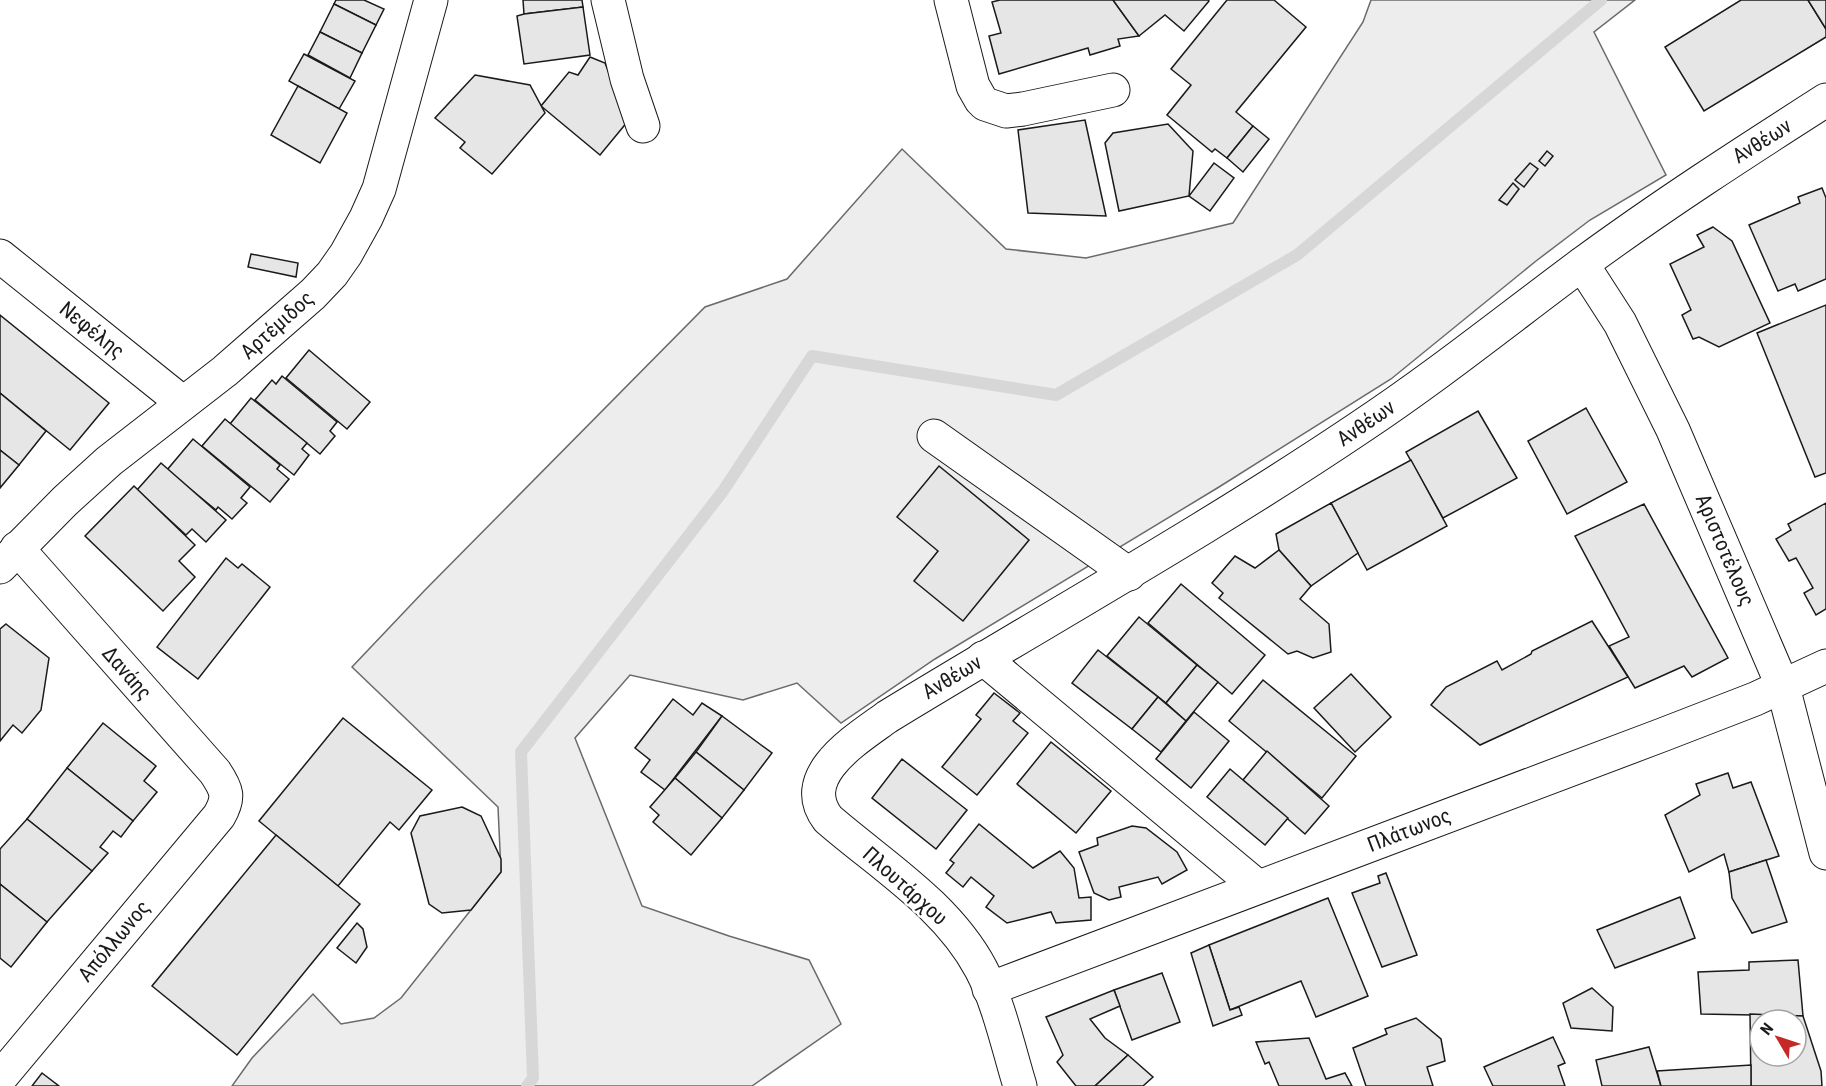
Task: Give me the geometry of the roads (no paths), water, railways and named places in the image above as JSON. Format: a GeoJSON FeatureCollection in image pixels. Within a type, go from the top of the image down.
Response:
{"type":"FeatureCollection","features":[{"type":"Feature","properties":{"kind":"street","name":"Αρτέμιδος"},"geometry":{"type":"LineString","coordinates":[[8,557],[64,501],[109,461],[225,371],[298,308],[332,274],[366,218],[379,189],[431,0]]}},
{"type":"Feature","properties":{"kind":"street"},"geometry":{"type":"LineString","coordinates":[[608,0],[627,79],[643,126]]}},
{"type":"Feature","properties":{"kind":"street"},"geometry":{"type":"LineString","coordinates":[[951,0],[973,86],[976,94],[985,104],[1006,111],[1113,90]]}},
{"type":"Feature","properties":{"kind":"street","name":"Ανθέων"},"geometry":{"type":"LineString","coordinates":[[887,717],[1216,521],[1359,428],[1430,380],[1582,264],[1669,202],[1826,100]]}},
{"type":"Feature","properties":{"kind":"street","name":"Νεφέλης"},"geometry":{"type":"LineString","coordinates":[[0,256],[183,403]]}},
{"type":"Feature","properties":{"kind":"street","name":"Αριστοτέλους"},"geometry":{"type":"LineString","coordinates":[[1582,264],[1620,323],[1673,430],[1783,687],[1826,854]]}},
{"type":"Feature","properties":{"kind":"street"},"geometry":{"type":"LineString","coordinates":[[934,436],[1129,574]]}},
{"type":"Feature","properties":{"kind":"street","name":"Δανάης"},"geometry":{"type":"LineString","coordinates":[[8,557],[215,772],[224,785],[226,804]]}},
{"type":"Feature","properties":{"kind":"street"},"geometry":{"type":"LineString","coordinates":[[983,658],[1258,887]]}},
{"type":"Feature","properties":{"kind":"street","name":"Πλάτωνος"},"geometry":{"type":"LineString","coordinates":[[990,989],[1672,731],[1783,687],[1826,666]]}},
{"type":"Feature","properties":{"kind":"street","name":"Πλουτάρχου"},"geometry":{"type":"LineString","coordinates":[[887,717],[856,740],[831,763],[821,783],[819,804],[828,819],[936,911],[971,953],[990,989],[1020,1086]]}},
{"type":"Feature","properties":{"kind":"street","name":"Απόλλωνος"},"geometry":{"type":"LineString","coordinates":[[0,1078],[219,816],[226,804]]}},
{"type":"Feature","properties":{"kind":"waterway"},"geometry":{"type":"LineString","coordinates":[[527,1086],[533,1078],[521,752],[723,491],[812,356],[1056,395],[1297,255],[1601,0]]}}]}
